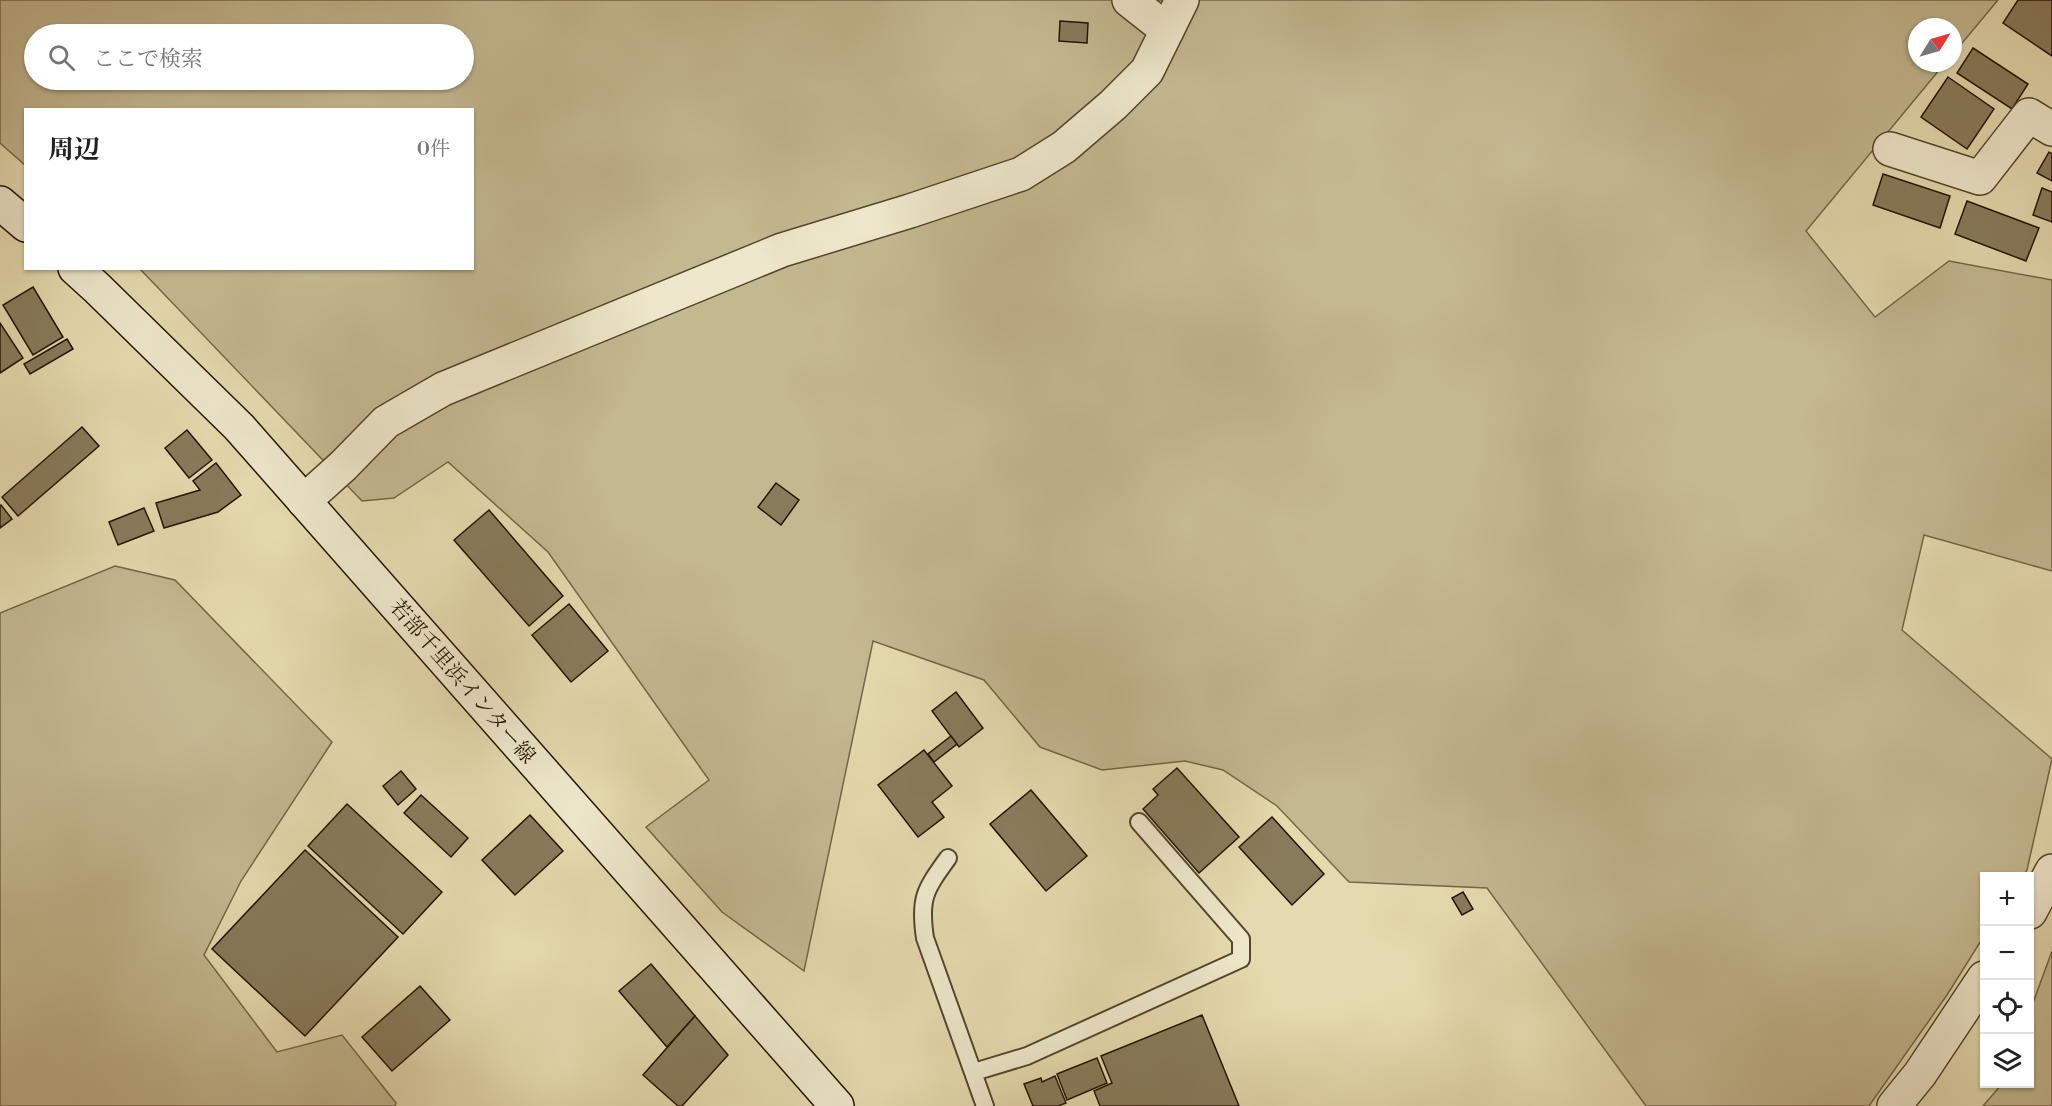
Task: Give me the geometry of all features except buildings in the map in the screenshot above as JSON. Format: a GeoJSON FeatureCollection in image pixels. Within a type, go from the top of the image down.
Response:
{"type":"FeatureCollection","features":[{"type":"Feature","properties":{"kind":"street"},"geometry":{"type":"LineString","coordinates":[[1129,0],[1167,30]]}},
{"type":"Feature","properties":{"kind":"street"},"geometry":{"type":"LineString","coordinates":[[304,501],[343,466],[386,422],[443,389],[782,250],[910,212],[1021,174],[1064,147],[1113,105],[1147,71],[1182,0]]}},
{"type":"Feature","properties":{"kind":"street"},"geometry":{"type":"LineString","coordinates":[[1890,149],[1980,178],[2029,115],[2052,129]]}},
{"type":"Feature","properties":{"kind":"street"},"geometry":{"type":"LineString","coordinates":[[0,203],[24,223]]}},
{"type":"Feature","properties":{"kind":"street","name":"若部千里浜インター線"},"geometry":{"type":"LineString","coordinates":[[77,270],[238,427],[837,1106]]}},
{"type":"Feature","properties":{"kind":"street"},"geometry":{"type":"LineString","coordinates":[[2034,905],[2052,871]]}},
{"type":"Feature","properties":{"kind":"street"},"geometry":{"type":"LineString","coordinates":[[1894,1106],[1920,1074],[1983,980]]}},
{"type":"Feature","properties":{"kind":"lane"},"geometry":{"type":"LineString","coordinates":[[974,1072],[1027,1056],[1241,959],[1241,939],[1139,822]]}},
{"type":"Feature","properties":{"kind":"lane"},"geometry":{"type":"LineString","coordinates":[[948,858],[928,885],[921,912],[925,938],[986,1106]]}},
{"type":"Feature","properties":{"kind":"shaded area"},"geometry":{"type":"Polygon","coordinates":[[[0,0],[1998,0],[1962,43],[1962,18],[1908,18],[1908,72],[1938,72],[1806,231],[1875,317],[1949,261],[2052,280],[2052,571],[1924,535],[1902,630],[2052,759],[2027,870],[2026,872],[1980,872],[1980,942],[1947,995],[1869,1106],[1646,1106],[1487,888],[1349,882],[1277,806],[1223,770],[1185,761],[1102,770],[1040,747],[984,680],[873,641],[804,971],[722,912],[646,827],[709,780],[548,552],[448,462],[394,498],[362,501],[141,270],[474,270],[474,108],[24,108],[24,164],[0,143],[0,0]]]}},
{"type":"Feature","properties":{"kind":"shaded area"},"geometry":{"type":"Polygon","coordinates":[[[115,566],[175,580],[332,742],[241,881],[204,955],[277,1052],[342,1035],[396,1103],[395,1106],[0,1106],[0,613],[115,566]]]}},
{"type":"Feature","properties":{"kind":"shaded area"},"geometry":{"type":"Polygon","coordinates":[[[2052,951],[2052,1106],[1983,1106],[1999,1088],[2034,1088],[2034,1000],[2052,951]]]}}]}
